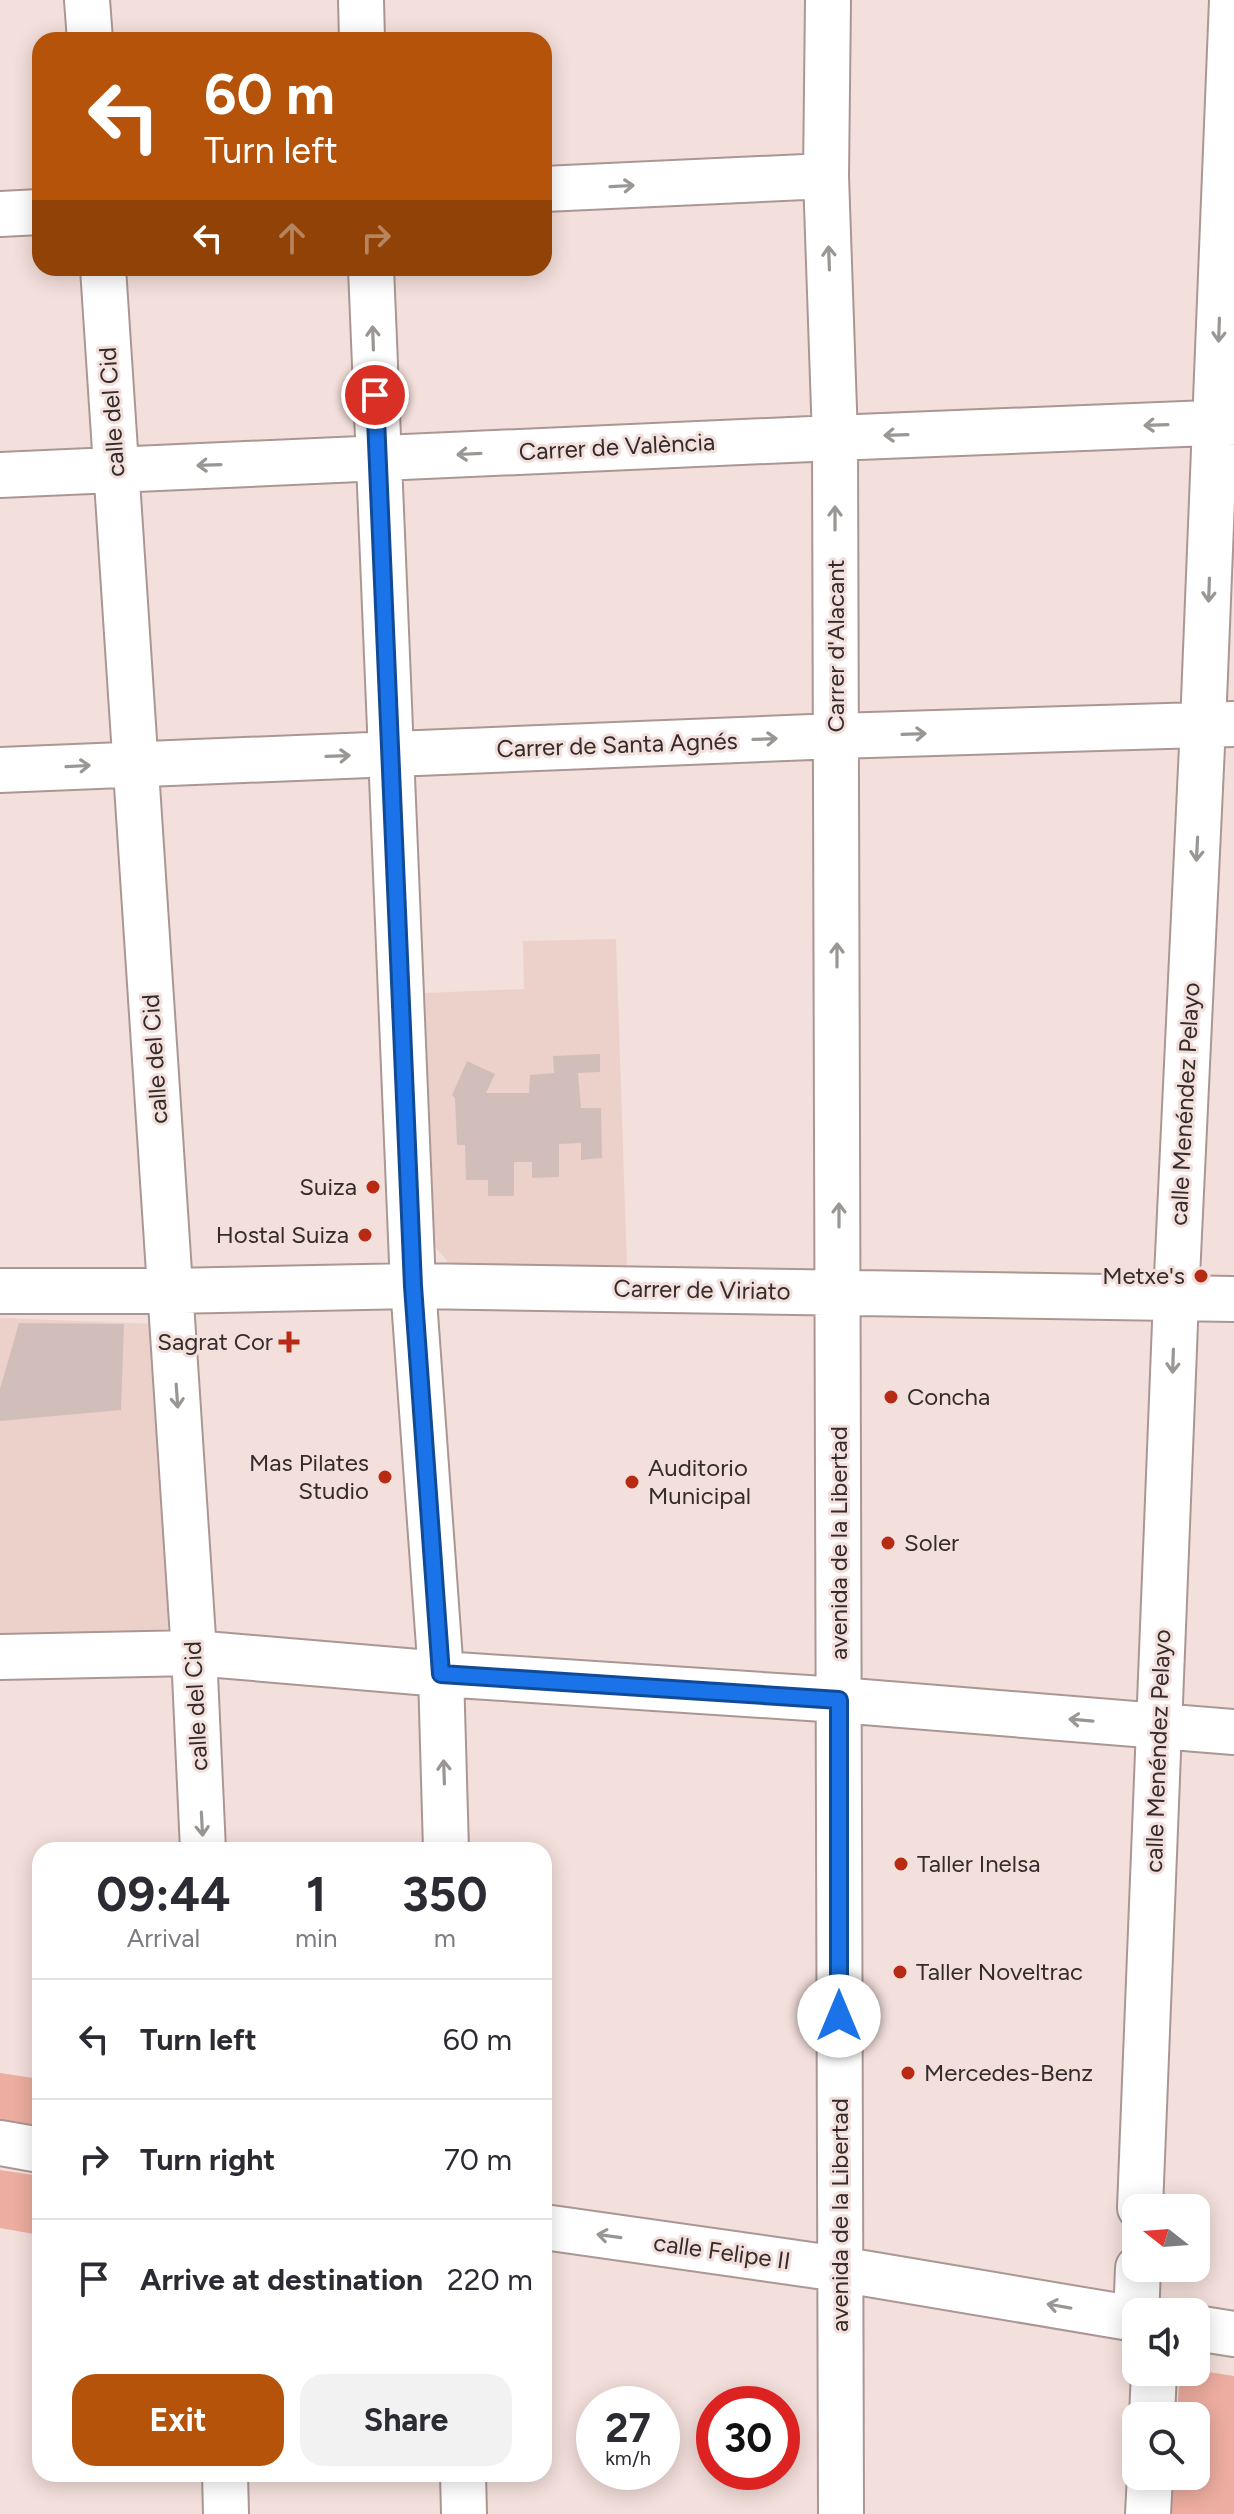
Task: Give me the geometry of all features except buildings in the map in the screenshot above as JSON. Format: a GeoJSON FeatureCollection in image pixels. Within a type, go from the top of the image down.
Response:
{"type":"FeatureCollection","features":[{"type":"Feature","properties":{"kind":"street"},"geometry":{"type":"LineString","coordinates":[[87,0],[89,32]]}},
{"type":"Feature","properties":{"kind":"street"},"geometry":{"type":"LineString","coordinates":[[361,0],[362,32]]}},
{"type":"Feature","properties":{"kind":"street","name":"Carrer d'Alacant"},"geometry":{"type":"LineString","coordinates":[[828,0],[826,176],[835,438],[839,1293]]}},
{"type":"Feature","properties":{"kind":"street","name":"calle Menéndez Pelayo"},"geometry":{"type":"LineString","coordinates":[[1141,2194],[1176,1298],[1218,725],[1232,0]]}},
{"type":"Feature","properties":{"kind":"street"},"geometry":{"type":"LineString","coordinates":[[552,189],[826,176]]}},
{"type":"Feature","properties":{"kind":"street"},"geometry":{"type":"LineString","coordinates":[[0,214],[32,212]]}},
{"type":"Feature","properties":{"kind":"street","name":"calle del Cid"},"geometry":{"type":"LineString","coordinates":[[104,276],[194,1653],[203,1842]]}},
{"type":"Feature","properties":{"kind":"street"},"geometry":{"type":"LineString","coordinates":[[371,276],[413,1286],[441,1674],[446,1842]]}},
{"type":"Feature","properties":{"kind":"street","name":"Carrer de València"},"geometry":{"type":"LineString","coordinates":[[0,475],[1225,423]]}},
{"type":"Feature","properties":{"kind":"street","name":"Carrer de Santa Agnés"},"geometry":{"type":"LineString","coordinates":[[0,770],[836,736],[1218,725]]}},
{"type":"Feature","properties":{"kind":"street","name":"Carrer de Viriato"},"geometry":{"type":"LineString","coordinates":[[0,1291],[413,1286],[1234,1299]]}},
{"type":"Feature","properties":{"kind":"street","name":"avenida de la Libertad"},"geometry":{"type":"LineString","coordinates":[[839,1293],[841,2514]]}},
{"type":"Feature","properties":{"kind":"street"},"geometry":{"type":"LineString","coordinates":[[0,1657],[194,1653],[1234,1732]]}},
{"type":"Feature","properties":{"kind":"street"},"geometry":{"type":"LineString","coordinates":[[0,2143],[32,2149]]}},
{"type":"Feature","properties":{"kind":"street","name":"calle Felipe II"},"geometry":{"type":"LineString","coordinates":[[552,2228],[839,2269],[1122,2317]]}},
{"type":"Feature","properties":{"kind":"street"},"geometry":{"type":"LineString","coordinates":[[1210,2330],[1234,2334]]}},
{"type":"Feature","properties":{"kind":"street"},"geometry":{"type":"LineString","coordinates":[[225,2482],[226,2514]]}},
{"type":"Feature","properties":{"kind":"street"},"geometry":{"type":"LineString","coordinates":[[463,2482],[464,2514]]}},
{"type":"Feature","properties":{"kind":"street"},"geometry":{"type":"LineString","coordinates":[[1148,2514],[1149,2490]]}},
{"type":"Feature","properties":{"kind":"shaded area"},"geometry":{"type":"Polygon","coordinates":[[[616,939],[627,1267],[449,1263],[435,1247],[425,993],[524,989],[523,941],[616,939]]]}},
{"type":"Feature","properties":{"kind":"shaded area"},"geometry":{"type":"Polygon","coordinates":[[[0,1318],[156,1324],[177,1643],[0,1646],[0,1318]]]}},
{"type":"Feature","properties":{"kind":"shaded area"},"geometry":{"type":"Polygon","coordinates":[[[0,2073],[32,2078],[32,2135],[0,2130],[0,2073]]]}},
{"type":"Feature","properties":{"kind":"shaded area"},"geometry":{"type":"Polygon","coordinates":[[[0,2170],[32,2175],[32,2234],[0,2228],[0,2170]]]}},
{"type":"Feature","properties":{"kind":"shaded area"},"geometry":{"type":"Polygon","coordinates":[[[1210,2372],[1234,2376],[1234,2514],[1170,2514],[1172,2490],[1210,2490],[1210,2402],[1178,2402],[1179,2386],[1210,2386],[1210,2372]]]}},
{"type":"Feature","properties":{"kind":"place","name":"Suiza"},"geometry":{"type":"Point","coordinates":[373,1187]}},
{"type":"Feature","properties":{"kind":"place","name":"Hostal Suiza"},"geometry":{"type":"Point","coordinates":[365,1235]}},
{"type":"Feature","properties":{"kind":"place","name":"Metxe's"},"geometry":{"type":"Point","coordinates":[1201,1276]}},
{"type":"Feature","properties":{"kind":"place","name":"Sagrat Cor"},"geometry":{"type":"Point","coordinates":[289,1342]}},
{"type":"Feature","properties":{"kind":"place","name":"Concha"},"geometry":{"type":"Point","coordinates":[891,1397]}},
{"type":"Feature","properties":{"kind":"place","name":"Mas Pilates Studio"},"geometry":{"type":"Point","coordinates":[385,1477]}},
{"type":"Feature","properties":{"kind":"place","name":"Auditorio Municipal"},"geometry":{"type":"Point","coordinates":[632,1482]}},
{"type":"Feature","properties":{"kind":"place","name":"Soler"},"geometry":{"type":"Point","coordinates":[888,1543]}},
{"type":"Feature","properties":{"kind":"place","name":"Taller Inelsa"},"geometry":{"type":"Point","coordinates":[901,1864]}},
{"type":"Feature","properties":{"kind":"place","name":"Taller Noveltrac"},"geometry":{"type":"Point","coordinates":[900,1972]}},
{"type":"Feature","properties":{"kind":"place","name":"Mercedes-Benz"},"geometry":{"type":"Point","coordinates":[908,2073]}},
{"type":"Feature","properties":{"kind":"route"},"geometry":{"type":"LineString","coordinates":[[375,395],[413,1286],[441,1674],[839,1700],[839,2016]]}}]}
